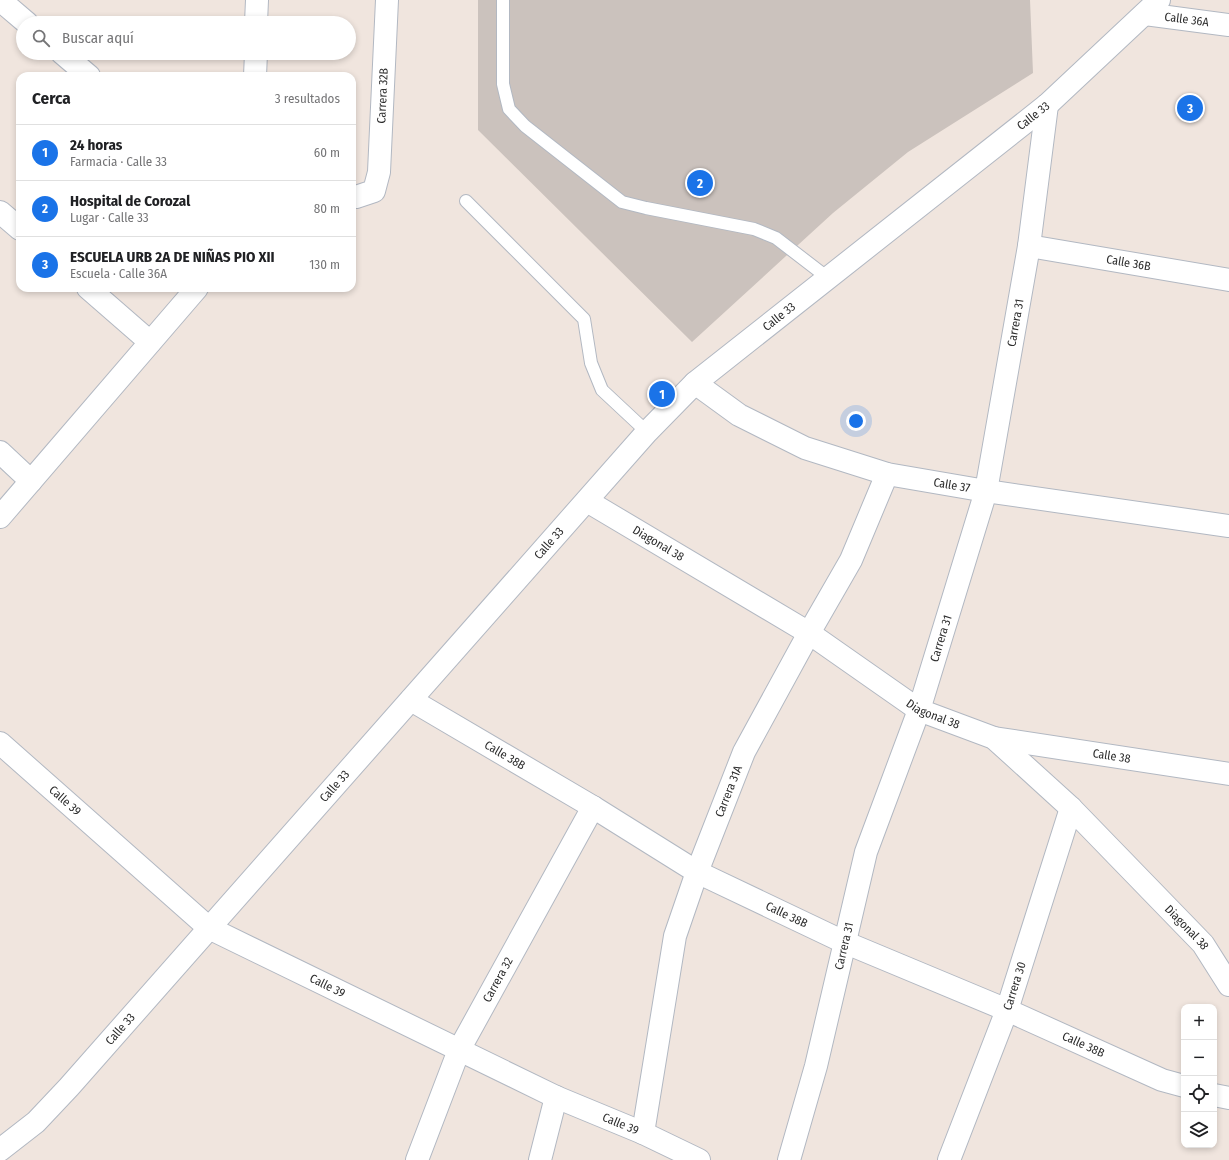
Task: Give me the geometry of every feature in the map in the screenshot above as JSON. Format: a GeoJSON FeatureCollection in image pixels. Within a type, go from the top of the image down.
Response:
{"type":"FeatureCollection","features":[{"type":"Feature","properties":{"kind":"street"},"geometry":{"type":"LineString","coordinates":[[0,0],[19,16]]}},
{"type":"Feature","properties":{"kind":"street"},"geometry":{"type":"LineString","coordinates":[[256,0],[256,16]]}},
{"type":"Feature","properties":{"kind":"street","name":"Carrera 32B"},"geometry":{"type":"LineString","coordinates":[[356,197],[374,191],[379,172],[387,0]]}},
{"type":"Feature","properties":{"kind":"street","name":"Calle 33"},"geometry":{"type":"LineString","coordinates":[[0,1150],[36,1122],[69,1087],[647,432],[695,383],[1047,105],[1152,7]]}},
{"type":"Feature","properties":{"kind":"street","name":"Calle 36A"},"geometry":{"type":"LineString","coordinates":[[1152,7],[1229,25]]}},
{"type":"Feature","properties":{"kind":"street"},"geometry":{"type":"LineString","coordinates":[[70,60],[84,72]]}},
{"type":"Feature","properties":{"kind":"street"},"geometry":{"type":"LineString","coordinates":[[255,72],[256,60]]}},
{"type":"Feature","properties":{"kind":"street","name":"Carrera 31"},"geometry":{"type":"LineString","coordinates":[[789,1160],[816,1066],[866,852],[920,710],[986,491],[1029,246],[1047,105]]}},
{"type":"Feature","properties":{"kind":"street"},"geometry":{"type":"LineString","coordinates":[[0,212],[16,226]]}},
{"type":"Feature","properties":{"kind":"street","name":"Calle 36B"},"geometry":{"type":"LineString","coordinates":[[1029,246],[1229,280]]}},
{"type":"Feature","properties":{"kind":"street"},"geometry":{"type":"LineString","coordinates":[[93,292],[150,342]]}},
{"type":"Feature","properties":{"kind":"street"},"geometry":{"type":"LineString","coordinates":[[0,517],[194,292]]}},
{"type":"Feature","properties":{"kind":"street","name":"Calle 37"},"geometry":{"type":"LineString","coordinates":[[695,383],[739,415],[805,448],[887,474],[986,491],[1229,526]]}},
{"type":"Feature","properties":{"kind":"street"},"geometry":{"type":"LineString","coordinates":[[0,452],[31,481]]}},
{"type":"Feature","properties":{"kind":"street","name":"Carrera 31A"},"geometry":{"type":"LineString","coordinates":[[643,1133],[675,936],[697,872],[744,752],[809,632],[851,560],[887,474]]}},
{"type":"Feature","properties":{"kind":"street","name":"Diagonal 38"},"geometry":{"type":"LineString","coordinates":[[587,501],[809,632],[920,710],[994,738],[1071,808],[1203,944],[1229,985]]}},
{"type":"Feature","properties":{"kind":"street","name":"Calle 38B"},"geometry":{"type":"LineString","coordinates":[[411,700],[593,807],[697,872],[844,942],[1007,1010],[1162,1080],[1181,1085]]}},
{"type":"Feature","properties":{"kind":"street","name":"Calle 38"},"geometry":{"type":"LineString","coordinates":[[994,738],[1229,774]]}},
{"type":"Feature","properties":{"kind":"street","name":"Calle 39"},"geometry":{"type":"LineString","coordinates":[[0,743],[209,928],[556,1097],[643,1133],[699,1160]]}},
{"type":"Feature","properties":{"kind":"street","name":"Carrera 32"},"geometry":{"type":"LineString","coordinates":[[417,1160],[459,1050],[593,807]]}},
{"type":"Feature","properties":{"kind":"street","name":"Carrera 30"},"geometry":{"type":"LineString","coordinates":[[949,1160],[1007,1010],[1071,808]]}},
{"type":"Feature","properties":{"kind":"street"},"geometry":{"type":"LineString","coordinates":[[1217,1096],[1229,1098]]}},
{"type":"Feature","properties":{"kind":"street"},"geometry":{"type":"LineString","coordinates":[[540,1160],[556,1097]]}},
{"type":"Feature","properties":{"kind":"lane"},"geometry":{"type":"LineString","coordinates":[[503,0],[503,84],[509,109],[525,126],[622,202],[754,229],[776,238],[828,278]]}},
{"type":"Feature","properties":{"kind":"lane"},"geometry":{"type":"LineString","coordinates":[[466,201],[584,319],[591,363],[602,390],[647,432]]}},
{"type":"Feature","properties":{"kind":"building"},"geometry":{"type":"Polygon","coordinates":[[[478,0],[1030,0],[1033,73],[908,152],[833,213],[692,342],[478,130],[478,0]]]}},
{"type":"Feature","properties":{"kind":"place","name":"ESCUELA URB 2A DE NIÑAS PIO XII"},"geometry":{"type":"Point","coordinates":[1190,108]}},
{"type":"Feature","properties":{"kind":"place","name":"Hospital de Corozal"},"geometry":{"type":"Point","coordinates":[700,183]}},
{"type":"Feature","properties":{"kind":"place","name":"24 horas"},"geometry":{"type":"Point","coordinates":[662,394]}}]}
